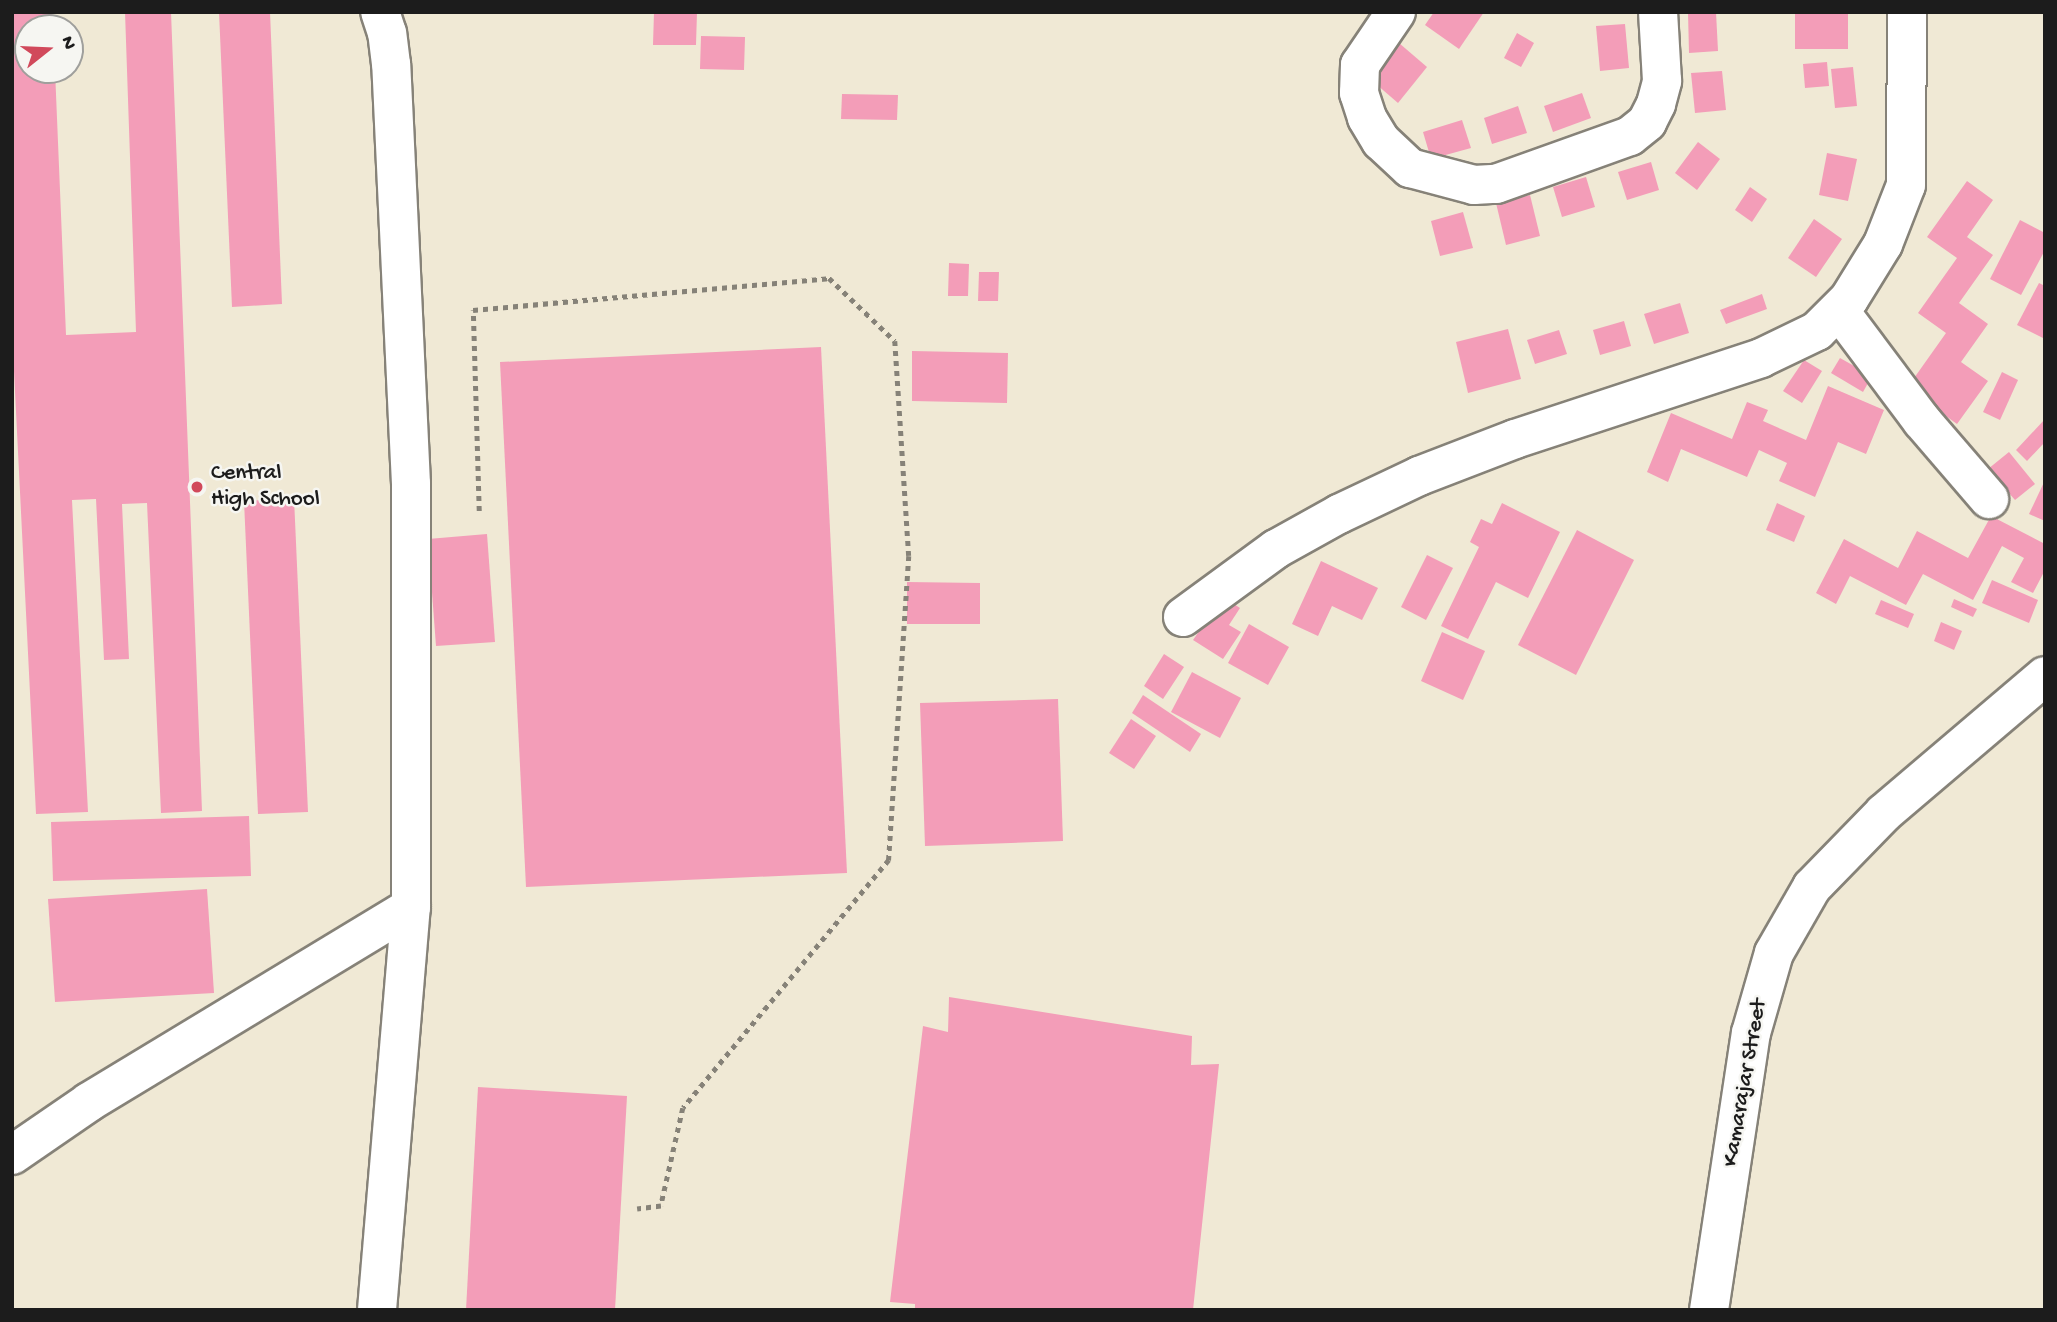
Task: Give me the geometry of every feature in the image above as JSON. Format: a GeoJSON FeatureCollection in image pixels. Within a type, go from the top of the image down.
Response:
{"type":"FeatureCollection","features":[{"type":"Feature","properties":{"kind":"street"},"geometry":{"type":"LineString","coordinates":[[377,1310],[411,907],[411,484],[390,64],[387,33],[380,12]]}},
{"type":"Feature","properties":{"kind":"street"},"geometry":{"type":"LineString","coordinates":[[1396,12],[1360,65],[1359,93],[1367,118],[1381,141],[1410,168],[1474,185],[1496,184],[1611,143],[1630,136],[1647,122],[1656,104],[1662,81],[1658,12]]}},
{"type":"Feature","properties":{"kind":"street"},"geometry":{"type":"LineString","coordinates":[[1183,617],[1276,550],[1339,514],[1419,476],[1515,439],[1761,358],[1817,331],[1849,299],[1883,244],[1906,185],[1907,12]]}},
{"type":"Feature","properties":{"kind":"street"},"geometry":{"type":"LineString","coordinates":[[1839,310],[1922,421],[1989,499]]}},
{"type":"Feature","properties":{"kind":"street","name":"Kamarajar Street"},"geometry":{"type":"LineString","coordinates":[[1709,1310],[1751,1033],[1774,953],[1812,887],[1884,813],[2045,676]]}},
{"type":"Feature","properties":{"kind":"street"},"geometry":{"type":"LineString","coordinates":[[12,1155],[89,1102],[411,907]]}},
{"type":"Feature","properties":{"kind":"path"},"geometry":{"type":"LineString","coordinates":[[479,511],[473,310],[830,278],[895,341],[908,556],[889,860],[683,1108],[661,1206],[637,1209]]}},
{"type":"Feature","properties":{"kind":"building"},"geometry":{"type":"Polygon","coordinates":[[[12,12],[52,12],[14,14],[14,84],[56,84],[66,335],[136,332],[125,12],[171,12],[202,811],[161,813],[147,503],[122,504],[129,659],[104,660],[96,499],[72,500],[88,812],[36,814],[12,331],[12,12]]]}},
{"type":"Feature","properties":{"kind":"building"},"geometry":{"type":"Polygon","coordinates":[[[219,12],[270,12],[282,304],[232,307],[219,12]]]}},
{"type":"Feature","properties":{"kind":"building"},"geometry":{"type":"Polygon","coordinates":[[[654,12],[697,12],[696,45],[653,45],[654,12]]]}},
{"type":"Feature","properties":{"kind":"building"},"geometry":{"type":"Polygon","coordinates":[[[1434,12],[1484,12],[1459,49],[1425,25],[1434,12]]]}},
{"type":"Feature","properties":{"kind":"building"},"geometry":{"type":"Polygon","coordinates":[[[1688,12],[1716,12],[1718,51],[1689,53],[1688,12]]]}},
{"type":"Feature","properties":{"kind":"building"},"geometry":{"type":"Polygon","coordinates":[[[1795,12],[1848,12],[1848,49],[1795,49],[1795,12]]]}},
{"type":"Feature","properties":{"kind":"building"},"geometry":{"type":"Polygon","coordinates":[[[1625,24],[1629,68],[1600,71],[1596,26],[1625,24]]]}},
{"type":"Feature","properties":{"kind":"building"},"geometry":{"type":"Polygon","coordinates":[[[1517,33],[1534,43],[1521,67],[1504,58],[1517,33]]]}},
{"type":"Feature","properties":{"kind":"building"},"geometry":{"type":"Polygon","coordinates":[[[701,36],[745,37],[744,70],[700,69],[701,36]]]}},
{"type":"Feature","properties":{"kind":"building"},"geometry":{"type":"Polygon","coordinates":[[[1399,43],[1427,67],[1398,103],[1369,78],[1399,43]]]}},
{"type":"Feature","properties":{"kind":"building"},"geometry":{"type":"Polygon","coordinates":[[[1827,62],[1829,86],[1805,88],[1803,64],[1827,62]]]}},
{"type":"Feature","properties":{"kind":"building"},"geometry":{"type":"Polygon","coordinates":[[[1853,67],[1857,106],[1835,108],[1831,69],[1853,67]]]}},
{"type":"Feature","properties":{"kind":"building"},"geometry":{"type":"Polygon","coordinates":[[[1722,71],[1726,110],[1695,113],[1691,73],[1722,71]]]}},
{"type":"Feature","properties":{"kind":"building"},"geometry":{"type":"Polygon","coordinates":[[[1582,93],[1591,118],[1553,132],[1544,106],[1582,93]]]}},
{"type":"Feature","properties":{"kind":"building"},"geometry":{"type":"Polygon","coordinates":[[[842,94],[898,95],[897,120],[841,119],[842,94]]]}},
{"type":"Feature","properties":{"kind":"building"},"geometry":{"type":"Polygon","coordinates":[[[1518,106],[1527,133],[1492,144],[1484,118],[1518,106]]]}},
{"type":"Feature","properties":{"kind":"building"},"geometry":{"type":"Polygon","coordinates":[[[1462,120],[1471,148],[1431,159],[1423,132],[1462,120]]]}},
{"type":"Feature","properties":{"kind":"building"},"geometry":{"type":"Polygon","coordinates":[[[1698,142],[1720,159],[1697,190],[1675,173],[1698,142]]]}},
{"type":"Feature","properties":{"kind":"building"},"geometry":{"type":"Polygon","coordinates":[[[1827,153],[1857,159],[1848,201],[1819,195],[1827,153]]]}},
{"type":"Feature","properties":{"kind":"building"},"geometry":{"type":"Polygon","coordinates":[[[1651,162],[1659,190],[1627,200],[1618,172],[1651,162]]]}},
{"type":"Feature","properties":{"kind":"building"},"geometry":{"type":"Polygon","coordinates":[[[1586,177],[1595,207],[1562,217],[1553,187],[1586,177]]]}},
{"type":"Feature","properties":{"kind":"building"},"geometry":{"type":"Polygon","coordinates":[[[1967,181],[1993,200],[1967,237],[1993,255],[1959,303],[1988,324],[1961,362],[1988,381],[1957,424],[1907,388],[1946,333],[1918,313],[1957,258],[1927,237],[1967,181]]]}},
{"type":"Feature","properties":{"kind":"building"},"geometry":{"type":"Polygon","coordinates":[[[1750,187],[1767,199],[1752,222],[1735,210],[1750,187]]]}},
{"type":"Feature","properties":{"kind":"building"},"geometry":{"type":"Polygon","coordinates":[[[1530,195],[1540,236],[1506,245],[1496,203],[1530,195]]]}},
{"type":"Feature","properties":{"kind":"building"},"geometry":{"type":"Polygon","coordinates":[[[1463,212],[1473,248],[1440,256],[1431,221],[1463,212]]]}},
{"type":"Feature","properties":{"kind":"building"},"geometry":{"type":"Polygon","coordinates":[[[1814,219],[1842,239],[1816,277],[1788,258],[1814,219]]]}},
{"type":"Feature","properties":{"kind":"building"},"geometry":{"type":"Polygon","coordinates":[[[2020,220],[2045,233],[2045,250],[2021,295],[1990,279],[2020,220]]]}},
{"type":"Feature","properties":{"kind":"building"},"geometry":{"type":"Polygon","coordinates":[[[949,263],[969,264],[968,296],[948,296],[949,263]]]}},
{"type":"Feature","properties":{"kind":"building"},"geometry":{"type":"Polygon","coordinates":[[[979,272],[999,272],[998,301],[978,301],[979,272]]]}},
{"type":"Feature","properties":{"kind":"building"},"geometry":{"type":"Polygon","coordinates":[[[2039,283],[2045,286],[2045,339],[2017,325],[2039,283]]]}},
{"type":"Feature","properties":{"kind":"building"},"geometry":{"type":"Polygon","coordinates":[[[1762,294],[1767,309],[1726,324],[1720,310],[1762,294]]]}},
{"type":"Feature","properties":{"kind":"building"},"geometry":{"type":"Polygon","coordinates":[[[1680,303],[1689,333],[1654,344],[1644,314],[1680,303]]]}},
{"type":"Feature","properties":{"kind":"building"},"geometry":{"type":"Polygon","coordinates":[[[1624,321],[1631,346],[1600,355],[1593,330],[1624,321]]]}},
{"type":"Feature","properties":{"kind":"building"},"geometry":{"type":"Polygon","coordinates":[[[1508,329],[1521,379],[1468,393],[1456,342],[1508,329]]]}},
{"type":"Feature","properties":{"kind":"building"},"geometry":{"type":"Polygon","coordinates":[[[1559,330],[1567,354],[1535,364],[1527,340],[1559,330]]]}},
{"type":"Feature","properties":{"kind":"building"},"geometry":{"type":"Polygon","coordinates":[[[821,347],[847,873],[526,887],[500,362],[821,347]]]}},
{"type":"Feature","properties":{"kind":"building"},"geometry":{"type":"Polygon","coordinates":[[[912,351],[1008,353],[1007,403],[912,401],[912,351]]]}},
{"type":"Feature","properties":{"kind":"building"},"geometry":{"type":"Polygon","coordinates":[[[1840,358],[1872,376],[1863,392],[1831,373],[1840,358]]]}},
{"type":"Feature","properties":{"kind":"building"},"geometry":{"type":"Polygon","coordinates":[[[1804,360],[1822,371],[1802,403],[1783,391],[1804,360]]]}},
{"type":"Feature","properties":{"kind":"building"},"geometry":{"type":"Polygon","coordinates":[[[2002,372],[2018,380],[2000,420],[1983,412],[2002,372]]]}},
{"type":"Feature","properties":{"kind":"building"},"geometry":{"type":"Polygon","coordinates":[[[1828,386],[1884,410],[1866,454],[1838,442],[1815,497],[1779,481],[1787,463],[1759,450],[1747,477],[1681,449],[1668,482],[1647,472],[1671,413],[1732,439],[1747,402],[1768,410],[1763,421],[1806,440],[1828,386]]]}},
{"type":"Feature","properties":{"kind":"building"},"geometry":{"type":"Polygon","coordinates":[[[2045,419],[2045,442],[2027,461],[2016,450],[2045,419]]]}},
{"type":"Feature","properties":{"kind":"building"},"geometry":{"type":"Polygon","coordinates":[[[2009,452],[2035,484],[2015,500],[1988,469],[2009,452]]]}},
{"type":"Feature","properties":{"kind":"building"},"geometry":{"type":"Polygon","coordinates":[[[2045,480],[2045,521],[2029,514],[2045,480]]]}},
{"type":"Feature","properties":{"kind":"building"},"geometry":{"type":"Polygon","coordinates":[[[294,498],[308,812],[258,814],[244,501],[294,498]]]}},
{"type":"Feature","properties":{"kind":"building"},"geometry":{"type":"Polygon","coordinates":[[[1502,503],[1560,532],[1528,598],[1496,582],[1468,639],[1441,626],[1479,547],[1470,542],[1481,519],[1492,524],[1502,503]]]}},
{"type":"Feature","properties":{"kind":"building"},"geometry":{"type":"Polygon","coordinates":[[[1777,503],[1805,516],[1794,542],[1766,530],[1777,503]]]}},
{"type":"Feature","properties":{"kind":"building"},"geometry":{"type":"Polygon","coordinates":[[[1991,516],[2045,544],[2045,570],[2033,593],[2011,582],[2024,558],[2002,546],[1973,600],[1923,574],[1906,605],[1850,576],[1836,604],[1816,593],[1844,539],[1898,568],[1917,531],[1968,558],[1991,516]]]}},
{"type":"Feature","properties":{"kind":"building"},"geometry":{"type":"Polygon","coordinates":[[[1577,530],[1634,560],[1576,675],[1518,645],[1577,530]]]}},
{"type":"Feature","properties":{"kind":"building"},"geometry":{"type":"Polygon","coordinates":[[[487,534],[495,642],[436,646],[428,539],[487,534]]]}},
{"type":"Feature","properties":{"kind":"building"},"geometry":{"type":"Polygon","coordinates":[[[1427,555],[1453,568],[1426,620],[1401,607],[1427,555]]]}},
{"type":"Feature","properties":{"kind":"building"},"geometry":{"type":"Polygon","coordinates":[[[1321,561],[1378,588],[1362,620],[1332,606],[1318,636],[1292,624],[1321,561]]]}},
{"type":"Feature","properties":{"kind":"building"},"geometry":{"type":"Polygon","coordinates":[[[1992,580],[2038,600],[2029,623],[1982,603],[1992,580]]]}},
{"type":"Feature","properties":{"kind":"building"},"geometry":{"type":"Polygon","coordinates":[[[907,582],[980,583],[980,624],[907,624],[907,582]]]}},
{"type":"Feature","properties":{"kind":"building"},"geometry":{"type":"Polygon","coordinates":[[[1223,597],[1240,608],[1229,625],[1241,632],[1223,659],[1193,640],[1223,597]]]}},
{"type":"Feature","properties":{"kind":"building"},"geometry":{"type":"Polygon","coordinates":[[[1954,599],[1977,609],[1973,617],[1951,607],[1954,599]]]}},
{"type":"Feature","properties":{"kind":"building"},"geometry":{"type":"Polygon","coordinates":[[[1881,600],[1914,614],[1908,628],[1875,614],[1881,600]]]}},
{"type":"Feature","properties":{"kind":"building"},"geometry":{"type":"Polygon","coordinates":[[[1941,622],[1962,631],[1954,650],[1934,641],[1941,622]]]}},
{"type":"Feature","properties":{"kind":"building"},"geometry":{"type":"Polygon","coordinates":[[[1249,624],[1289,647],[1268,685],[1228,663],[1249,624]]]}},
{"type":"Feature","properties":{"kind":"building"},"geometry":{"type":"Polygon","coordinates":[[[1442,632],[1485,651],[1463,700],[1421,681],[1442,632]]]}},
{"type":"Feature","properties":{"kind":"building"},"geometry":{"type":"Polygon","coordinates":[[[1164,654],[1184,667],[1163,699],[1144,686],[1164,654]]]}},
{"type":"Feature","properties":{"kind":"building"},"geometry":{"type":"Polygon","coordinates":[[[1192,672],[1241,698],[1220,738],[1171,712],[1192,672]]]}},
{"type":"Feature","properties":{"kind":"building"},"geometry":{"type":"Polygon","coordinates":[[[1143,695],[1201,734],[1190,752],[1132,713],[1143,695]]]}},
{"type":"Feature","properties":{"kind":"building"},"geometry":{"type":"Polygon","coordinates":[[[1058,699],[1063,841],[925,846],[920,703],[1058,699]]]}},
{"type":"Feature","properties":{"kind":"building"},"geometry":{"type":"Polygon","coordinates":[[[1131,719],[1156,736],[1134,769],[1109,753],[1131,719]]]}},
{"type":"Feature","properties":{"kind":"building"},"geometry":{"type":"Polygon","coordinates":[[[249,816],[251,876],[53,881],[51,822],[249,816]]]}},
{"type":"Feature","properties":{"kind":"building"},"geometry":{"type":"Polygon","coordinates":[[[207,889],[214,993],[55,1002],[48,899],[207,889]]]}},
{"type":"Feature","properties":{"kind":"building"},"geometry":{"type":"Polygon","coordinates":[[[949,997],[1192,1036],[1191,1065],[1219,1064],[1193,1310],[915,1310],[915,1304],[890,1302],[923,1026],[948,1032],[949,997]]]}},
{"type":"Feature","properties":{"kind":"building"},"geometry":{"type":"Polygon","coordinates":[[[478,1087],[627,1096],[615,1310],[466,1310],[478,1087]]]}},
{"type":"Feature","properties":{"kind":"place","name":"Central High School"},"geometry":{"type":"Point","coordinates":[197,487]}}]}
